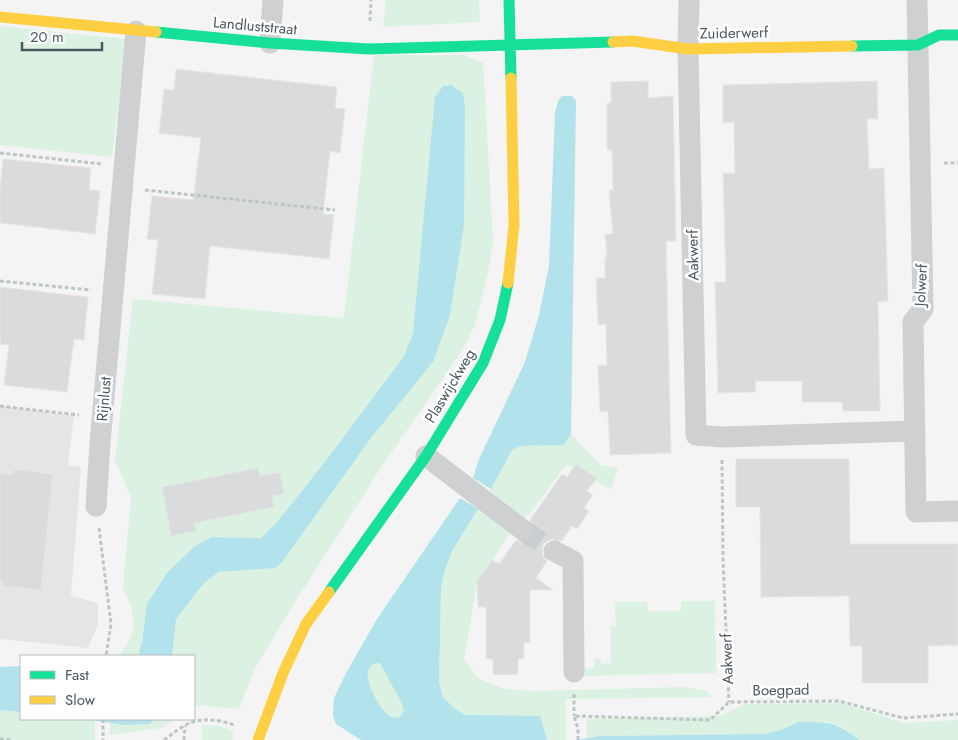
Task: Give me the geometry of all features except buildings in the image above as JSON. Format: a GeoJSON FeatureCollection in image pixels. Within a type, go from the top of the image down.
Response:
{"type":"FeatureCollection","features":[{"type":"Feature","properties":{"kind":"street"},"geometry":{"type":"LineString","coordinates":[[270,43],[273,0]]}},
{"type":"Feature","properties":{"kind":"street","name":"Plaswijckweg"},"geometry":{"type":"LineString","coordinates":[[259,737],[283,673],[306,624],[426,456],[483,363],[500,320],[509,279],[514,225],[509,0]]}},
{"type":"Feature","properties":{"kind":"street"},"geometry":{"type":"LineString","coordinates":[[688,49],[689,0]]}},
{"type":"Feature","properties":{"kind":"street","name":"Jolwerf"},"geometry":{"type":"LineString","coordinates":[[917,0],[922,164],[923,309],[914,322],[916,512],[958,511]]}},
{"type":"Feature","properties":{"kind":"street","name":"Landluststraat"},"geometry":{"type":"LineString","coordinates":[[0,18],[270,43],[369,49],[509,46]]}},
{"type":"Feature","properties":{"kind":"street","name":"Rijnlust"},"geometry":{"type":"LineString","coordinates":[[96,506],[136,31]]}},
{"type":"Feature","properties":{"kind":"street","name":"Zuiderwerf"},"geometry":{"type":"LineString","coordinates":[[509,46],[632,42],[688,49],[918,45],[939,35],[958,35]]}},
{"type":"Feature","properties":{"kind":"street","name":"Aakwerf"},"geometry":{"type":"LineString","coordinates":[[688,49],[696,435],[915,431]]}},
{"type":"Feature","properties":{"kind":"street"},"geometry":{"type":"LineString","coordinates":[[426,456],[523,530]]}},
{"type":"Feature","properties":{"kind":"street"},"geometry":{"type":"LineString","coordinates":[[554,551],[573,561],[574,672]]}},
{"type":"Feature","properties":{"kind":"path"},"geometry":{"type":"LineString","coordinates":[[0,153],[124,177],[336,210]]}},
{"type":"Feature","properties":{"kind":"path"},"geometry":{"type":"LineString","coordinates":[[0,281],[114,292]]}},
{"type":"Feature","properties":{"kind":"path"},"geometry":{"type":"LineString","coordinates":[[0,406],[102,418]]}},
{"type":"Feature","properties":{"kind":"path","name":"Aakwerf"},"geometry":{"type":"LineString","coordinates":[[723,436],[723,559],[729,702]]}},
{"type":"Feature","properties":{"kind":"path"},"geometry":{"type":"LineString","coordinates":[[96,506],[111,624],[106,655]]}},
{"type":"Feature","properties":{"kind":"path","name":"Boegpad"},"geometry":{"type":"LineString","coordinates":[[729,702],[839,701],[903,718],[958,714]]}},
{"type":"Feature","properties":{"kind":"path"},"geometry":{"type":"LineString","coordinates":[[578,740],[578,729],[574,716],[710,720],[729,702]]}},
{"type":"Feature","properties":{"kind":"path"},"geometry":{"type":"LineString","coordinates":[[103,720],[103,740]]}},
{"type":"Feature","properties":{"kind":"path"},"geometry":{"type":"LineString","coordinates":[[164,740],[185,725],[203,720],[225,721],[259,737]]}},
{"type":"Feature","properties":{"kind":"path"},"geometry":{"type":"LineString","coordinates":[[184,740],[185,725]]}},
{"type":"Feature","properties":{"kind":"path"},"geometry":{"type":"LineString","coordinates":[[0,739],[14,740]]}},
{"type":"Feature","properties":{"kind":"shaded area"},"geometry":{"type":"Polygon","coordinates":[[[0,406],[74,415],[68,465],[81,467],[71,596],[98,603],[98,625],[88,648],[0,639],[0,406]]]}},
{"type":"Feature","properties":{"kind":"green space"},"geometry":{"type":"Polygon","coordinates":[[[386,0],[479,0],[480,22],[383,27],[386,0]]]}},
{"type":"Feature","properties":{"kind":"green space"},"geometry":{"type":"Polygon","coordinates":[[[0,26],[126,39],[112,157],[0,145],[0,26]]]}},
{"type":"Feature","properties":{"kind":"green space"},"geometry":{"type":"Polygon","coordinates":[[[374,55],[464,55],[483,63],[493,240],[489,268],[475,326],[459,355],[382,466],[297,599],[255,668],[239,709],[195,705],[195,655],[172,655],[176,620],[204,583],[219,572],[275,568],[371,438],[433,362],[463,93],[451,85],[443,86],[439,91],[413,333],[404,356],[328,458],[278,521],[261,538],[212,537],[147,604],[138,655],[119,655],[129,642],[134,626],[131,607],[123,588],[131,497],[115,461],[133,299],[344,318],[374,55]]]}},
{"type":"Feature","properties":{"kind":"green space"},"geometry":{"type":"Polygon","coordinates":[[[571,434],[600,465],[618,468],[611,489],[566,465],[532,511],[505,540],[477,585],[464,659],[479,679],[505,689],[532,691],[685,687],[706,691],[713,697],[566,699],[566,740],[547,740],[544,731],[486,716],[465,715],[454,708],[443,697],[439,683],[441,589],[444,573],[452,551],[491,489],[512,450],[520,446],[564,445],[571,434]]]}},
{"type":"Feature","properties":{"kind":"green space"},"geometry":{"type":"Polygon","coordinates":[[[681,601],[715,601],[716,673],[584,676],[584,669],[594,668],[594,659],[601,659],[601,664],[611,663],[611,626],[616,625],[615,602],[647,602],[648,611],[681,611],[681,601]]]}},
{"type":"Feature","properties":{"kind":"green space"},"geometry":{"type":"Polygon","coordinates":[[[380,663],[402,704],[404,711],[400,717],[394,718],[383,710],[371,689],[368,671],[373,664],[380,663]]]}},
{"type":"Feature","properties":{"kind":"green space"},"geometry":{"type":"Polygon","coordinates":[[[841,703],[905,723],[958,720],[958,740],[860,740],[841,726],[826,722],[798,722],[781,730],[763,734],[599,736],[587,738],[587,719],[720,716],[745,704],[841,703]]]}},
{"type":"Feature","properties":{"kind":"green space"},"geometry":{"type":"Polygon","coordinates":[[[0,710],[20,712],[20,720],[95,720],[95,740],[0,740],[0,710]]]}},
{"type":"Feature","properties":{"kind":"green space"},"geometry":{"type":"Polygon","coordinates":[[[153,720],[173,720],[161,728],[110,735],[110,723],[124,725],[149,724],[153,720]]]}},
{"type":"Feature","properties":{"kind":"green space"},"geometry":{"type":"Polygon","coordinates":[[[202,725],[219,726],[234,731],[232,740],[202,740],[202,725]]]}},
{"type":"Feature","properties":{"kind":"water"},"geometry":{"type":"Polygon","coordinates":[[[451,85],[463,93],[465,107],[464,225],[450,315],[433,362],[371,438],[282,562],[275,568],[219,572],[204,583],[176,619],[172,655],[138,655],[147,604],[167,573],[195,546],[212,537],[261,538],[278,521],[328,458],[404,356],[413,333],[435,97],[443,86],[451,85]]]}},
{"type":"Feature","properties":{"kind":"water"},"geometry":{"type":"Polygon","coordinates":[[[562,96],[572,96],[576,101],[571,434],[564,445],[520,446],[512,450],[491,489],[473,478],[479,459],[525,362],[539,315],[549,266],[555,113],[558,101],[562,96]]]}},
{"type":"Feature","properties":{"kind":"water"},"geometry":{"type":"Polygon","coordinates":[[[460,498],[478,509],[452,551],[444,573],[441,589],[439,683],[443,697],[454,708],[465,715],[540,716],[547,740],[361,740],[336,724],[333,716],[334,698],[377,619],[460,498]],[[380,663],[373,664],[368,671],[369,682],[383,710],[392,717],[400,717],[404,711],[380,663]]]}},
{"type":"Feature","properties":{"kind":"water"},"geometry":{"type":"Polygon","coordinates":[[[20,666],[20,712],[0,710],[0,667],[20,666]]]}},
{"type":"Feature","properties":{"kind":"water"},"geometry":{"type":"Polygon","coordinates":[[[91,720],[153,720],[150,724],[124,725],[91,720]]]}},
{"type":"Feature","properties":{"kind":"water"},"geometry":{"type":"Polygon","coordinates":[[[798,722],[831,724],[844,729],[860,740],[577,740],[599,736],[763,734],[781,730],[798,722]]]}},
{"type":"Feature","properties":{"kind":"tunnel"},"geometry":{"type":"LineString","coordinates":[[523,530],[554,551]]}},
{"type":"Feature","properties":{"kind":"traffic: fast"},"geometry":{"type":"LineString","coordinates":[[509,0],[511,78]]}},
{"type":"Feature","properties":{"kind":"traffic: fast"},"geometry":{"type":"LineString","coordinates":[[156,32],[270,43],[369,49],[613,42]]}},
{"type":"Feature","properties":{"kind":"traffic: fast"},"geometry":{"type":"LineString","coordinates":[[852,46],[918,45],[939,35],[958,35]]}},
{"type":"Feature","properties":{"kind":"traffic: fast"},"geometry":{"type":"LineString","coordinates":[[329,592],[426,456],[483,363],[500,320],[508,283]]}},
{"type":"Feature","properties":{"kind":"traffic: slow"},"geometry":{"type":"LineString","coordinates":[[0,17],[156,32]]}},
{"type":"Feature","properties":{"kind":"traffic: slow"},"geometry":{"type":"LineString","coordinates":[[613,42],[632,41],[688,49],[852,46]]}},
{"type":"Feature","properties":{"kind":"traffic: slow"},"geometry":{"type":"LineString","coordinates":[[508,283],[514,225],[511,78]]}},
{"type":"Feature","properties":{"kind":"traffic: slow"},"geometry":{"type":"LineString","coordinates":[[258,740],[283,673],[306,624],[329,592]]}}]}
